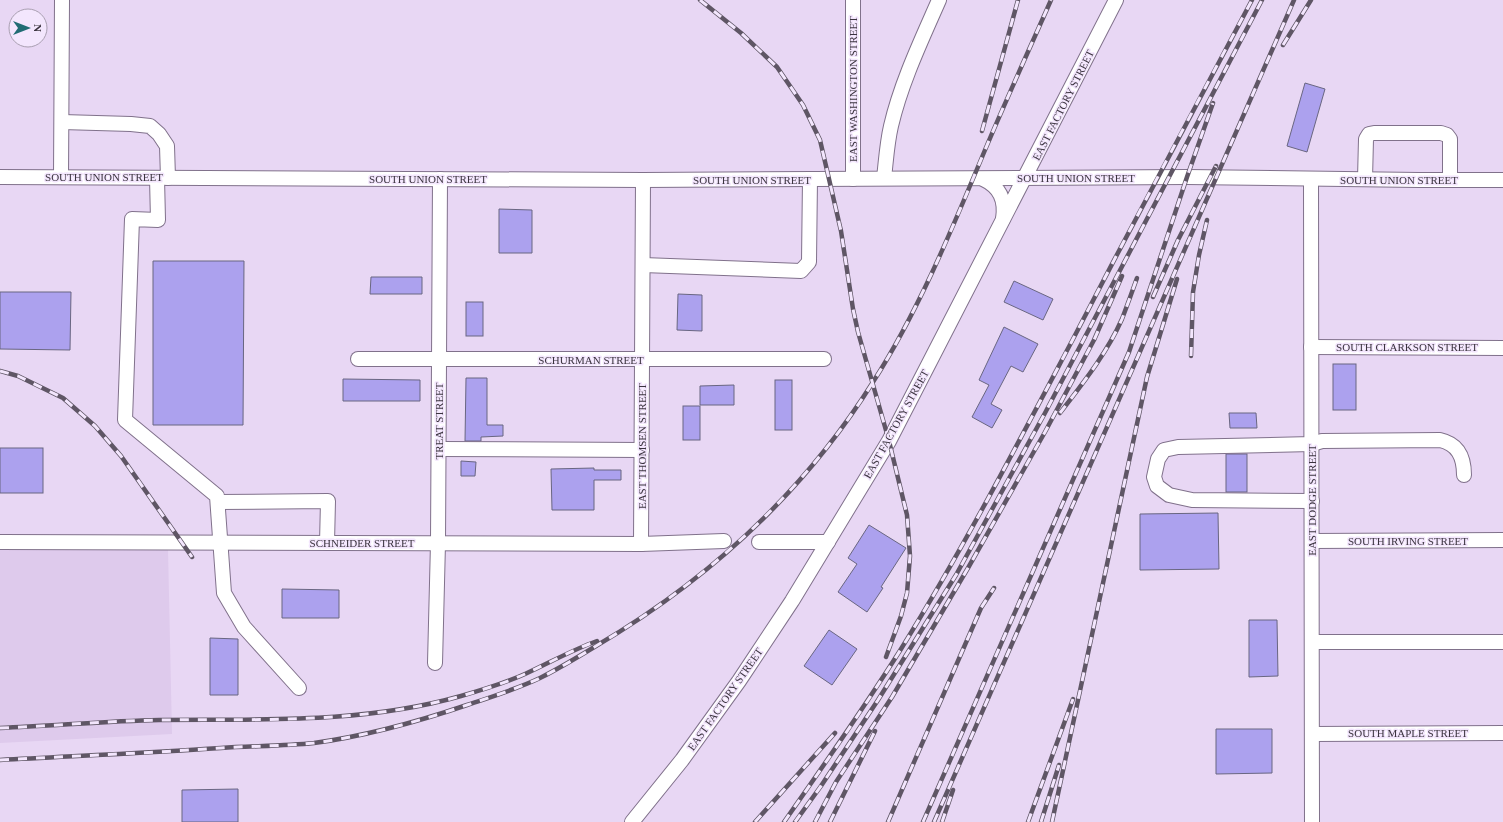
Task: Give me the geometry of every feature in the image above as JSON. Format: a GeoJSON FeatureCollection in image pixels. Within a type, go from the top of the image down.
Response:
{"type":"FeatureCollection","features":[{"type":"Feature","properties":{"kind":"street"},"geometry":{"type":"LineString","coordinates":[[61,177],[62,0]]}},
{"type":"Feature","properties":{"kind":"street","name":"EAST WASHINGTON STREET"},"geometry":{"type":"LineString","coordinates":[[853,0],[853,179]]}},
{"type":"Feature","properties":{"kind":"street"},"geometry":{"type":"LineString","coordinates":[[884,178],[889,139],[895,112],[912,63],[939,0]]}},
{"type":"Feature","properties":{"kind":"street","name":"EAST FACTORY STREET"},"geometry":{"type":"LineString","coordinates":[[632,822],[682,760],[739,681],[792,601],[889,440],[1026,178],[1116,0]]}},
{"type":"Feature","properties":{"kind":"street"},"geometry":{"type":"LineString","coordinates":[[62,122],[150,126],[159,134],[167,146],[158,220],[132,219],[125,420],[217,496],[222,543],[224,592],[244,627],[299,688]]}},
{"type":"Feature","properties":{"kind":"street"},"geometry":{"type":"LineString","coordinates":[[1365,179],[1366,139],[1369,134],[1441,133],[1447,135],[1450,139],[1450,180]]}},
{"type":"Feature","properties":{"kind":"street","name":"SOUTH UNION STREET"},"geometry":{"type":"LineString","coordinates":[[0,177],[643,180],[1187,177],[1503,180]]}},
{"type":"Feature","properties":{"kind":"street"},"geometry":{"type":"LineString","coordinates":[[983,178],[993,185],[1001,194],[1004,208],[1003,222]]}},
{"type":"Feature","properties":{"kind":"street","name":"TREAT STREET"},"geometry":{"type":"LineString","coordinates":[[435,663],[439,449],[440,179]]}},
{"type":"Feature","properties":{"kind":"street"},"geometry":{"type":"LineString","coordinates":[[643,266],[801,271],[809,262],[810,179]]}},
{"type":"Feature","properties":{"kind":"street","name":"EAST DODGE STREET"},"geometry":{"type":"LineString","coordinates":[[1311,179],[1312,822]]}},
{"type":"Feature","properties":{"kind":"street","name":"EAST THOMSEN STREET"},"geometry":{"type":"LineString","coordinates":[[641,544],[643,180]]}},
{"type":"Feature","properties":{"kind":"street","name":"SOUTH CLARKSON STREET"},"geometry":{"type":"LineString","coordinates":[[1311,346],[1503,348]]}},
{"type":"Feature","properties":{"kind":"street","name":"SCHURMAN STREET"},"geometry":{"type":"LineString","coordinates":[[358,359],[824,359]]}},
{"type":"Feature","properties":{"kind":"street"},"geometry":{"type":"LineString","coordinates":[[1312,501],[1192,500],[1169,496],[1157,486],[1154,477],[1158,459],[1164,450],[1178,447],[1312,444],[1322,441],[1440,440],[1447,442],[1458,450],[1464,466],[1464,475]]}},
{"type":"Feature","properties":{"kind":"street"},"geometry":{"type":"LineString","coordinates":[[439,449],[642,450]]}},
{"type":"Feature","properties":{"kind":"street"},"geometry":{"type":"LineString","coordinates":[[218,502],[328,501],[328,543]]}},
{"type":"Feature","properties":{"kind":"street","name":"SOUTH IRVING STREET"},"geometry":{"type":"LineString","coordinates":[[1312,541],[1503,540]]}},
{"type":"Feature","properties":{"kind":"street","name":"SCHNEIDER STREET"},"geometry":{"type":"LineString","coordinates":[[0,542],[641,544],[724,541]]}},
{"type":"Feature","properties":{"kind":"street"},"geometry":{"type":"LineString","coordinates":[[759,542],[828,542]]}},
{"type":"Feature","properties":{"kind":"street"},"geometry":{"type":"LineString","coordinates":[[1312,642],[1503,642]]}},
{"type":"Feature","properties":{"kind":"street","name":"SOUTH MAPLE STREET"},"geometry":{"type":"LineString","coordinates":[[1313,734],[1503,733]]}},
{"type":"Feature","properties":{"kind":"shaded area"},"geometry":{"type":"Polygon","coordinates":[[[168,549],[172,734],[0,743],[0,550],[168,549]]]}},
{"type":"Feature","properties":{"kind":"building"},"geometry":{"type":"Polygon","coordinates":[[[1305,83],[1325,89],[1307,152],[1287,146],[1305,83]]]}},
{"type":"Feature","properties":{"kind":"building"},"geometry":{"type":"Polygon","coordinates":[[[499,209],[532,210],[532,253],[499,253],[499,209]]]}},
{"type":"Feature","properties":{"kind":"building"},"geometry":{"type":"Polygon","coordinates":[[[153,261],[244,261],[243,425],[153,425],[153,261]]]}},
{"type":"Feature","properties":{"kind":"building"},"geometry":{"type":"Polygon","coordinates":[[[371,277],[422,277],[422,294],[370,294],[371,277]]]}},
{"type":"Feature","properties":{"kind":"building"},"geometry":{"type":"Polygon","coordinates":[[[1014,281],[1053,299],[1043,320],[1004,302],[1014,281]]]}},
{"type":"Feature","properties":{"kind":"building"},"geometry":{"type":"Polygon","coordinates":[[[0,292],[71,292],[70,350],[0,349],[0,292]]]}},
{"type":"Feature","properties":{"kind":"building"},"geometry":{"type":"Polygon","coordinates":[[[678,294],[702,295],[702,331],[677,330],[678,294]]]}},
{"type":"Feature","properties":{"kind":"building"},"geometry":{"type":"Polygon","coordinates":[[[466,302],[483,302],[483,336],[466,336],[466,302]]]}},
{"type":"Feature","properties":{"kind":"building"},"geometry":{"type":"Polygon","coordinates":[[[1004,327],[1038,344],[1023,372],[1011,366],[991,404],[1002,410],[992,428],[972,417],[989,385],[979,380],[1004,327]]]}},
{"type":"Feature","properties":{"kind":"building"},"geometry":{"type":"Polygon","coordinates":[[[1333,364],[1356,364],[1356,410],[1333,410],[1333,364]]]}},
{"type":"Feature","properties":{"kind":"building"},"geometry":{"type":"Polygon","coordinates":[[[466,378],[487,378],[487,425],[503,425],[503,436],[481,437],[481,441],[465,441],[466,378]]]}},
{"type":"Feature","properties":{"kind":"building"},"geometry":{"type":"Polygon","coordinates":[[[343,379],[420,380],[420,401],[343,401],[343,379]]]}},
{"type":"Feature","properties":{"kind":"building"},"geometry":{"type":"Polygon","coordinates":[[[775,380],[792,380],[792,430],[775,430],[775,380]]]}},
{"type":"Feature","properties":{"kind":"building"},"geometry":{"type":"Polygon","coordinates":[[[734,385],[734,405],[700,405],[700,386],[734,385]]]}},
{"type":"Feature","properties":{"kind":"building"},"geometry":{"type":"Polygon","coordinates":[[[683,406],[700,406],[700,440],[683,440],[683,406]]]}},
{"type":"Feature","properties":{"kind":"building"},"geometry":{"type":"Polygon","coordinates":[[[1229,413],[1256,413],[1257,428],[1230,428],[1229,413]]]}},
{"type":"Feature","properties":{"kind":"building"},"geometry":{"type":"Polygon","coordinates":[[[0,448],[43,448],[43,493],[0,493],[0,448]]]}},
{"type":"Feature","properties":{"kind":"building"},"geometry":{"type":"Polygon","coordinates":[[[1226,454],[1247,454],[1247,492],[1226,492],[1226,454]]]}},
{"type":"Feature","properties":{"kind":"building"},"geometry":{"type":"Polygon","coordinates":[[[461,461],[476,462],[475,476],[461,476],[461,461]]]}},
{"type":"Feature","properties":{"kind":"building"},"geometry":{"type":"Polygon","coordinates":[[[594,468],[594,470],[621,470],[621,480],[594,480],[594,510],[552,510],[551,469],[594,468]]]}},
{"type":"Feature","properties":{"kind":"building"},"geometry":{"type":"Polygon","coordinates":[[[1218,513],[1219,569],[1140,570],[1140,514],[1218,513]]]}},
{"type":"Feature","properties":{"kind":"building"},"geometry":{"type":"Polygon","coordinates":[[[869,525],[906,548],[867,612],[838,592],[857,564],[848,558],[869,525]]]}},
{"type":"Feature","properties":{"kind":"building"},"geometry":{"type":"Polygon","coordinates":[[[282,589],[339,590],[339,618],[282,618],[282,589]]]}},
{"type":"Feature","properties":{"kind":"building"},"geometry":{"type":"Polygon","coordinates":[[[1249,620],[1277,620],[1278,676],[1249,677],[1249,620]]]}},
{"type":"Feature","properties":{"kind":"building"},"geometry":{"type":"Polygon","coordinates":[[[829,630],[857,649],[832,685],[804,666],[829,630]]]}},
{"type":"Feature","properties":{"kind":"building"},"geometry":{"type":"Polygon","coordinates":[[[210,638],[238,639],[238,695],[210,695],[210,638]]]}},
{"type":"Feature","properties":{"kind":"building"},"geometry":{"type":"Polygon","coordinates":[[[1216,729],[1272,729],[1272,773],[1216,774],[1216,729]]]}},
{"type":"Feature","properties":{"kind":"building"},"geometry":{"type":"Polygon","coordinates":[[[238,789],[238,822],[182,822],[182,790],[238,789]]]}},
{"type":"Feature","properties":{"kind":"railway"},"geometry":{"type":"LineString","coordinates":[[700,0],[741,33],[777,67],[803,105],[820,140],[841,231],[858,332],[889,441],[907,515],[910,556],[907,593],[901,616],[886,657]]}},
{"type":"Feature","properties":{"kind":"railway"},"geometry":{"type":"LineString","coordinates":[[982,131],[1018,0]]}},
{"type":"Feature","properties":{"kind":"railway"},"geometry":{"type":"LineString","coordinates":[[0,760],[303,744],[333,740],[391,728],[485,699],[540,678],[576,658],[637,620],[677,592],[715,562],[751,530],[785,496],[846,422],[873,382],[890,355],[934,269],[1051,0]]}},
{"type":"Feature","properties":{"kind":"railway"},"geometry":{"type":"LineString","coordinates":[[784,822],[873,693],[924,611],[968,535],[1252,0]]}},
{"type":"Feature","properties":{"kind":"railway"},"geometry":{"type":"LineString","coordinates":[[795,822],[821,786],[878,700],[956,575],[1045,413],[1262,0]]}},
{"type":"Feature","properties":{"kind":"railway"},"geometry":{"type":"LineString","coordinates":[[934,822],[1294,0]]}},
{"type":"Feature","properties":{"kind":"railway"},"geometry":{"type":"LineString","coordinates":[[1283,45],[1311,0]]}},
{"type":"Feature","properties":{"kind":"railway"},"geometry":{"type":"LineString","coordinates":[[923,822],[1129,352],[1213,103]]}},
{"type":"Feature","properties":{"kind":"railway"},"geometry":{"type":"LineString","coordinates":[[1153,297],[1178,240],[1216,166]]}},
{"type":"Feature","properties":{"kind":"railway"},"geometry":{"type":"LineString","coordinates":[[1191,356],[1193,292],[1207,220]]}},
{"type":"Feature","properties":{"kind":"railway"},"geometry":{"type":"LineString","coordinates":[[815,822],[836,782],[892,697],[968,568],[1045,432],[1094,340],[1122,276]]}},
{"type":"Feature","properties":{"kind":"railway"},"geometry":{"type":"LineString","coordinates":[[1060,413],[1094,368],[1116,332],[1137,278]]}},
{"type":"Feature","properties":{"kind":"railway"},"geometry":{"type":"LineString","coordinates":[[1052,822],[1147,377],[1177,279]]}},
{"type":"Feature","properties":{"kind":"railway"},"geometry":{"type":"LineString","coordinates":[[0,371],[18,376],[63,398],[95,426],[121,456],[192,557]]}},
{"type":"Feature","properties":{"kind":"railway"},"geometry":{"type":"LineString","coordinates":[[888,822],[981,608],[994,588]]}},
{"type":"Feature","properties":{"kind":"railway"},"geometry":{"type":"LineString","coordinates":[[0,728],[159,720],[311,718],[349,716],[386,711],[424,705],[493,686],[525,674],[570,652],[597,641]]}},
{"type":"Feature","properties":{"kind":"railway"},"geometry":{"type":"LineString","coordinates":[[1028,822],[1073,699]]}},
{"type":"Feature","properties":{"kind":"railway"},"geometry":{"type":"LineString","coordinates":[[830,822],[875,731]]}},
{"type":"Feature","properties":{"kind":"railway"},"geometry":{"type":"LineString","coordinates":[[755,822],[835,733]]}},
{"type":"Feature","properties":{"kind":"railway"},"geometry":{"type":"LineString","coordinates":[[1041,822],[1059,765]]}},
{"type":"Feature","properties":{"kind":"railway"},"geometry":{"type":"LineString","coordinates":[[942,822],[953,790]]}}]}
